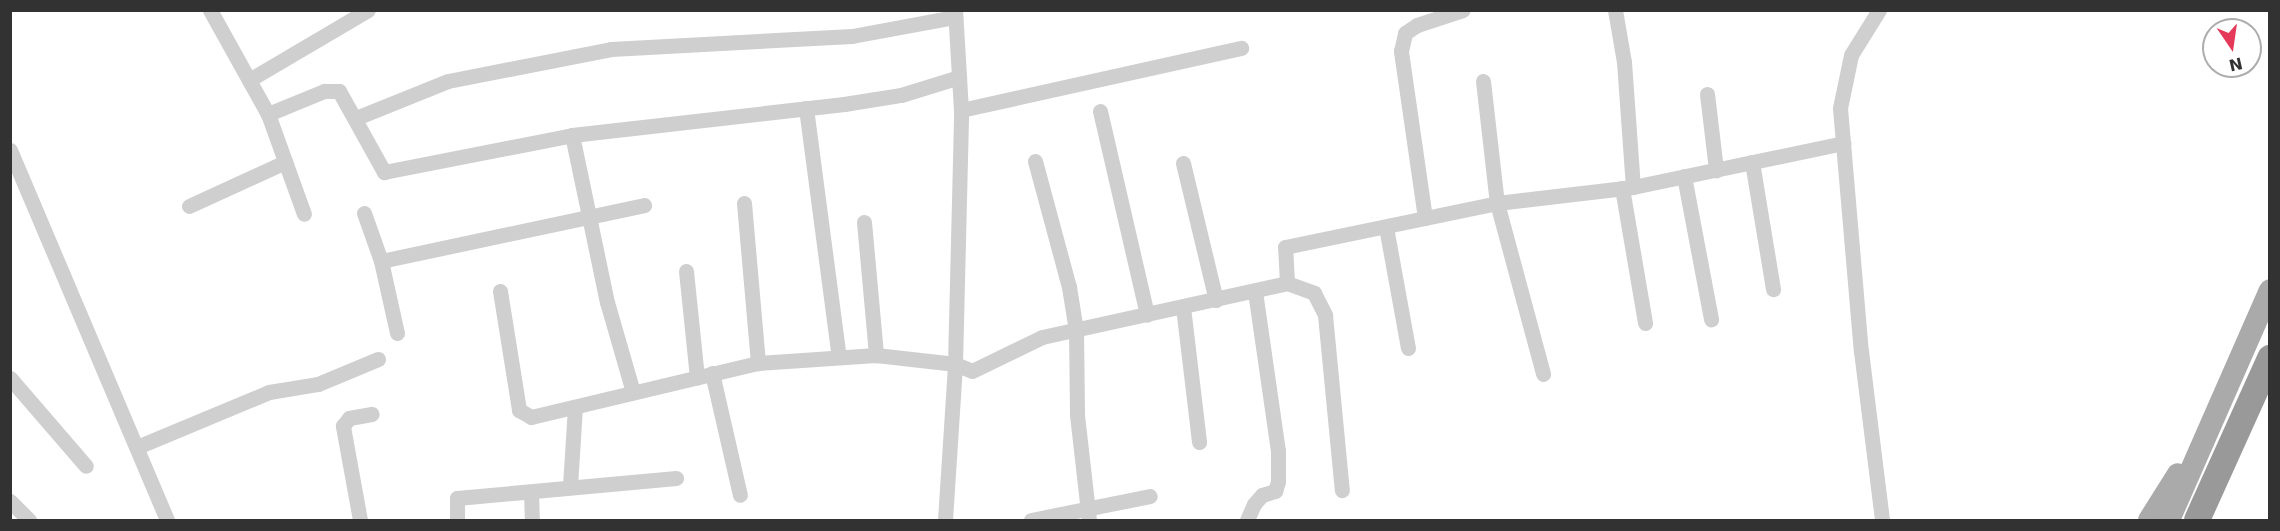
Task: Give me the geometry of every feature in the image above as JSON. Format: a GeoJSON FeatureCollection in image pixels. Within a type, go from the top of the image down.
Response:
{"type":"FeatureCollection","features":[{"type":"Feature","properties":{"kind":"highway"},"geometry":{"type":"LineString","coordinates":[[2197,520],[2270,358]]}},
{"type":"Feature","properties":{"kind":"main road"},"geometry":{"type":"LineString","coordinates":[[2169,520],[2270,290]]}},
{"type":"Feature","properties":{"kind":"main road"},"geometry":{"type":"LineString","coordinates":[[2149,520],[2202,442]]}},
{"type":"Feature","properties":{"kind":"street"},"geometry":{"type":"LineString","coordinates":[[249,80],[368,10]]}},
{"type":"Feature","properties":{"kind":"street"},"geometry":{"type":"LineString","coordinates":[[1425,218],[1401,51],[1405,33],[1417,25],[1463,10]]}},
{"type":"Feature","properties":{"kind":"street"},"geometry":{"type":"LineString","coordinates":[[1615,10],[1624,62],[1627,187],[1645,323]]}},
{"type":"Feature","properties":{"kind":"street"},"geometry":{"type":"LineString","coordinates":[[1879,10],[1861,34],[1844,78],[1840,108],[1860,351],[1882,520]]}},
{"type":"Feature","properties":{"kind":"street"},"geometry":{"type":"LineString","coordinates":[[211,11],[268,114],[304,214]]}},
{"type":"Feature","properties":{"kind":"street"},"geometry":{"type":"LineString","coordinates":[[356,118],[448,81],[611,49],[852,36],[955,14],[962,110],[955,364],[945,520]]}},
{"type":"Feature","properties":{"kind":"street"},"geometry":{"type":"LineString","coordinates":[[962,110],[1241,48]]}},
{"type":"Feature","properties":{"kind":"street"},"geometry":{"type":"LineString","coordinates":[[268,114],[324,91],[339,91],[384,172],[572,135],[900,95],[958,77]]}},
{"type":"Feature","properties":{"kind":"street"},"geometry":{"type":"LineString","coordinates":[[1483,81],[1497,203],[1543,374]]}},
{"type":"Feature","properties":{"kind":"street"},"geometry":{"type":"LineString","coordinates":[[1707,94],[1716,170]]}},
{"type":"Feature","properties":{"kind":"street"},"geometry":{"type":"LineString","coordinates":[[807,108],[839,357]]}},
{"type":"Feature","properties":{"kind":"street"},"geometry":{"type":"LineString","coordinates":[[1100,111],[1147,315]]}},
{"type":"Feature","properties":{"kind":"street"},"geometry":{"type":"LineString","coordinates":[[572,135],[607,302],[633,392]]}},
{"type":"Feature","properties":{"kind":"street"},"geometry":{"type":"LineString","coordinates":[[1287,283],[1285,247],[1497,203],[1627,187],[1843,143]]}},
{"type":"Feature","properties":{"kind":"street"},"geometry":{"type":"LineString","coordinates":[[10,150],[167,520]]}},
{"type":"Feature","properties":{"kind":"street"},"geometry":{"type":"LineString","coordinates":[[1035,161],[1069,287],[1076,330],[1077,415],[1088,515]]}},
{"type":"Feature","properties":{"kind":"street"},"geometry":{"type":"LineString","coordinates":[[189,206],[285,162]]}},
{"type":"Feature","properties":{"kind":"street"},"geometry":{"type":"LineString","coordinates":[[1752,162],[1773,289]]}},
{"type":"Feature","properties":{"kind":"street"},"geometry":{"type":"LineString","coordinates":[[1183,163],[1215,300]]}},
{"type":"Feature","properties":{"kind":"street"},"geometry":{"type":"LineString","coordinates":[[1684,176],[1711,319]]}},
{"type":"Feature","properties":{"kind":"street"},"geometry":{"type":"LineString","coordinates":[[744,203],[758,363]]}},
{"type":"Feature","properties":{"kind":"street"},"geometry":{"type":"LineString","coordinates":[[381,261],[588,215],[644,205]]}},
{"type":"Feature","properties":{"kind":"street"},"geometry":{"type":"LineString","coordinates":[[364,213],[381,261],[397,333]]}},
{"type":"Feature","properties":{"kind":"street"},"geometry":{"type":"LineString","coordinates":[[864,222],[876,356]]}},
{"type":"Feature","properties":{"kind":"street"},"geometry":{"type":"LineString","coordinates":[[1386,226],[1408,348]]}},
{"type":"Feature","properties":{"kind":"street"},"geometry":{"type":"LineString","coordinates":[[686,271],[697,377]]}},
{"type":"Feature","properties":{"kind":"street"},"geometry":{"type":"LineString","coordinates":[[500,291],[519,410],[531,417],[758,363],[876,356],[955,364],[972,371],[1042,337],[1287,283],[1314,293],[1325,315],[1342,490]]}},
{"type":"Feature","properties":{"kind":"street"},"geometry":{"type":"LineString","coordinates":[[1247,520],[1254,504],[1262,495],[1275,491],[1278,482],[1278,451],[1255,291]]}},
{"type":"Feature","properties":{"kind":"street"},"geometry":{"type":"LineString","coordinates":[[1183,307],[1199,442]]}},
{"type":"Feature","properties":{"kind":"street"},"geometry":{"type":"LineString","coordinates":[[137,447],[269,392],[318,384],[378,359]]}},
{"type":"Feature","properties":{"kind":"street"},"geometry":{"type":"LineString","coordinates":[[712,373],[740,495]]}},
{"type":"Feature","properties":{"kind":"street"},"geometry":{"type":"LineString","coordinates":[[10,378],[86,466]]}},
{"type":"Feature","properties":{"kind":"street"},"geometry":{"type":"LineString","coordinates":[[570,486],[575,407]]}},
{"type":"Feature","properties":{"kind":"street"},"geometry":{"type":"LineString","coordinates":[[360,520],[343,426],[349,418],[372,414]]}},
{"type":"Feature","properties":{"kind":"street"},"geometry":{"type":"LineString","coordinates":[[457,520],[457,498],[531,494],[570,486],[676,478]]}},
{"type":"Feature","properties":{"kind":"street"},"geometry":{"type":"LineString","coordinates":[[531,494],[532,520]]}},
{"type":"Feature","properties":{"kind":"street"},"geometry":{"type":"LineString","coordinates":[[1031,520],[1088,515],[1150,496]]}},
{"type":"Feature","properties":{"kind":"street"},"geometry":{"type":"LineString","coordinates":[[12,506],[29,520]]}}]}
